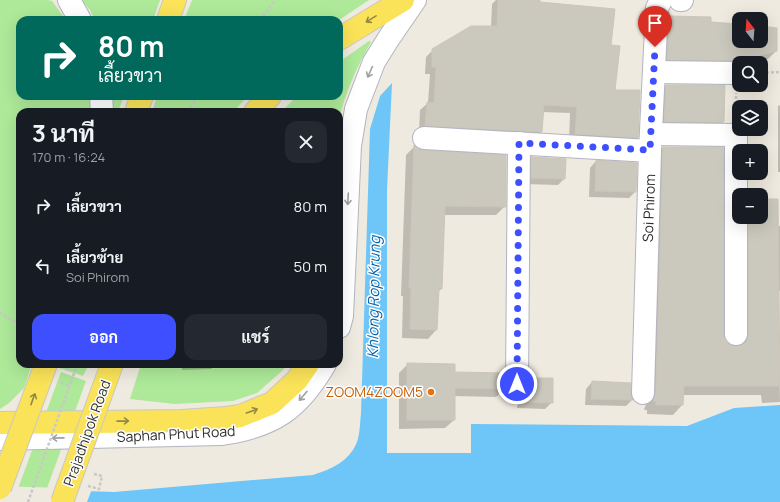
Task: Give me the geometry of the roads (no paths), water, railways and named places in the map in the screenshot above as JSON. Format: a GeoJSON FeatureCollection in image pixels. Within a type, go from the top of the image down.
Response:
{"type":"FeatureCollection","features":[{"type":"Feature","properties":{"kind":"main road"},"geometry":{"type":"LineString","coordinates":[[169,16],[175,0]]}},
{"type":"Feature","properties":{"kind":"main road"},"geometry":{"type":"LineString","coordinates":[[343,37],[403,0]]}},
{"type":"Feature","properties":{"kind":"main road"},"geometry":{"type":"LineString","coordinates":[[259,108],[266,100]]}},
{"type":"Feature","properties":{"kind":"main road"},"geometry":{"type":"LineString","coordinates":[[0,488],[45,368]]}},
{"type":"Feature","properties":{"kind":"main road","name":"Prajadhipok Road"},"geometry":{"type":"LineString","coordinates":[[62,502],[111,368]]}},
{"type":"Feature","properties":{"kind":"main road"},"geometry":{"type":"LineString","coordinates":[[0,423],[182,421],[220,419],[240,416],[272,403],[297,380],[305,368]]}},
{"type":"Feature","properties":{"kind":"street"},"geometry":{"type":"LineString","coordinates":[[69,0],[78,16]]}},
{"type":"Feature","properties":{"kind":"street"},"geometry":{"type":"LineString","coordinates":[[343,295],[350,146],[356,109],[374,62],[414,0]]}},
{"type":"Feature","properties":{"kind":"street","name":"Soi Phirom"},"geometry":{"type":"LineString","coordinates":[[643,392],[654,72],[657,8],[661,0]]}},
{"type":"Feature","properties":{"kind":"street"},"geometry":{"type":"LineString","coordinates":[[654,72],[732,73]]}},
{"type":"Feature","properties":{"kind":"street"},"geometry":{"type":"LineString","coordinates":[[424,138],[519,143],[651,142],[736,135],[736,334]]}},
{"type":"Feature","properties":{"kind":"street"},"geometry":{"type":"LineString","coordinates":[[517,384],[519,143]]}},
{"type":"Feature","properties":{"kind":"street","name":"Saphan Phut Road"},"geometry":{"type":"LineString","coordinates":[[0,439],[213,434],[240,431],[260,425],[294,406],[317,378],[323,368]]}},
{"type":"Feature","properties":{"kind":"water","name":"Khlong Rop Krung"},"geometry":{"type":"Polygon","coordinates":[[[392,83],[387,190],[387,453],[471,453],[471,424],[687,426],[734,408],[780,405],[780,502],[0,502],[0,488],[114,492],[313,475],[339,464],[349,455],[354,449],[358,439],[361,413],[370,129],[380,96],[392,83]]]}},
{"type":"Feature","properties":{"kind":"place","name":"ZOOM4ZOOM5"},"geometry":{"type":"Point","coordinates":[431,392]}}]}
